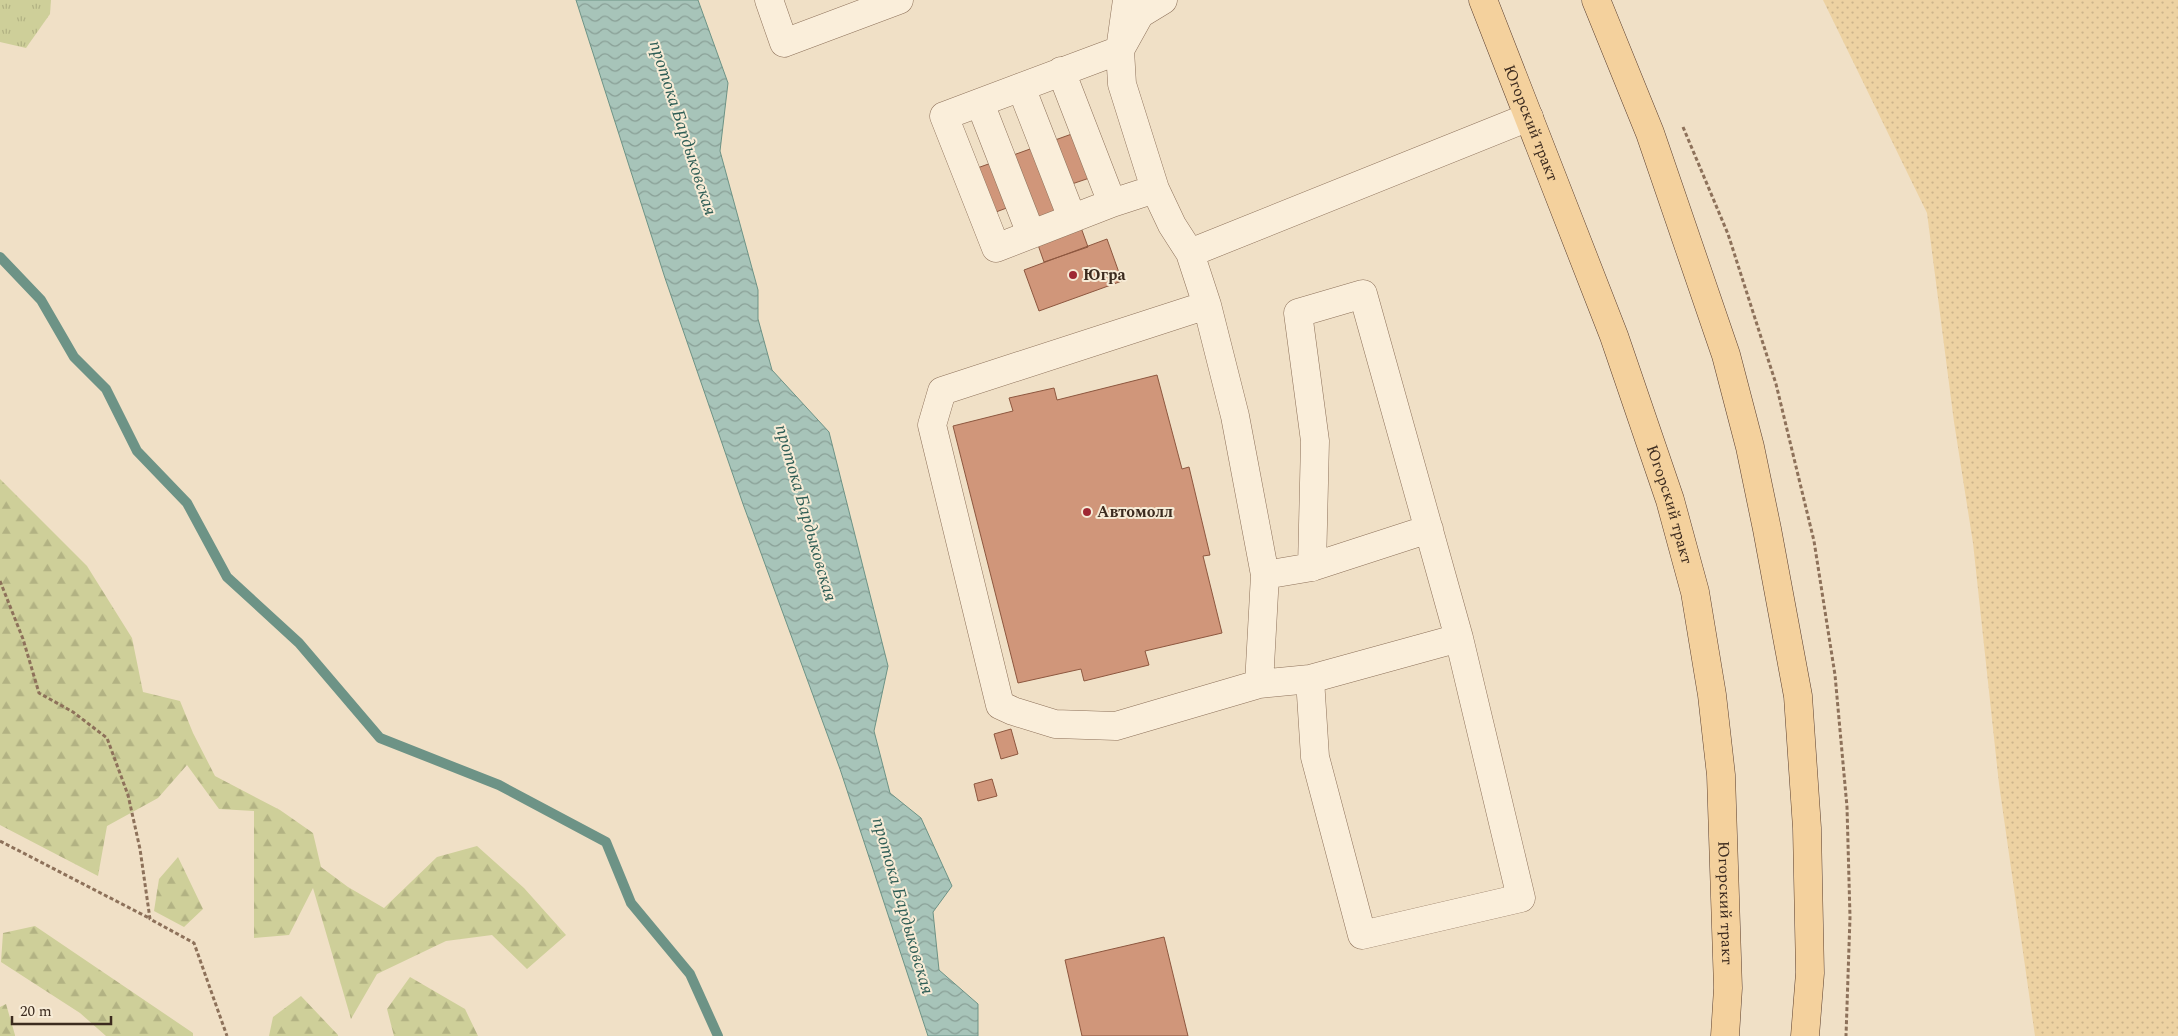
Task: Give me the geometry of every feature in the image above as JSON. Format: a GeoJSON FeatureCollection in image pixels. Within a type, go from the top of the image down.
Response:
{"type":"FeatureCollection","features":[{"type":"Feature","properties":{"kind":"main road","name":"Югорский тракт"},"geometry":{"type":"LineString","coordinates":[[1483,0],[1614,336],[1670,500],[1695,592],[1712,695],[1721,775],[1728,979],[1725,1036]]}},
{"type":"Feature","properties":{"kind":"main road"},"geometry":{"type":"LineString","coordinates":[[1596,0],[1650,133],[1726,355],[1750,446],[1767,529],[1798,696],[1807,828],[1810,953],[1805,1036]]}},
{"type":"Feature","properties":{"kind":"lane"},"geometry":{"type":"LineString","coordinates":[[769,0],[784,43],[899,0]]}},
{"type":"Feature","properties":{"kind":"lane"},"geometry":{"type":"LineString","coordinates":[[1127,0],[1120,50],[1122,84],[1154,189],[1172,225],[1190,253],[1208,306],[1235,416],[1265,575],[1259,684]]}},
{"type":"Feature","properties":{"kind":"lane"},"geometry":{"type":"LineString","coordinates":[[1154,189],[1112,203],[996,248],[944,116],[1120,50],[1140,14],[1163,0]]}},
{"type":"Feature","properties":{"kind":"lane"},"geometry":{"type":"LineString","coordinates":[[1061,71],[1112,203]]}},
{"type":"Feature","properties":{"kind":"lane"},"geometry":{"type":"LineString","coordinates":[[1021,87],[1072,218]]}},
{"type":"Feature","properties":{"kind":"lane"},"geometry":{"type":"LineString","coordinates":[[980,103],[1031,234]]}},
{"type":"Feature","properties":{"kind":"lane"},"geometry":{"type":"LineString","coordinates":[[1190,253],[1529,117]]}},
{"type":"Feature","properties":{"kind":"lane"},"geometry":{"type":"LineString","coordinates":[[1310,679],[1315,757],[1362,935],[1521,898],[1459,638],[1363,294],[1298,313],[1315,441],[1312,567]]}},
{"type":"Feature","properties":{"kind":"lane"},"geometry":{"type":"LineString","coordinates":[[1208,306],[942,391],[932,424],[1000,705],[1055,724],[1116,726],[1259,684],[1310,679],[1459,638]]}},
{"type":"Feature","properties":{"kind":"lane"},"geometry":{"type":"LineString","coordinates":[[1265,575],[1312,567],[1429,529]]}},
{"type":"Feature","properties":{"kind":"path"},"geometry":{"type":"LineString","coordinates":[[0,581],[23,639],[39,693],[73,712],[107,738],[128,795],[140,848],[150,919]]}},
{"type":"Feature","properties":{"kind":"path"},"geometry":{"type":"LineString","coordinates":[[0,841],[194,942],[228,1036]]}},
{"type":"Feature","properties":{"kind":"green space"},"geometry":{"type":"Polygon","coordinates":[[[0,0],[51,0],[50,14],[26,48],[0,42],[0,0]]]}},
{"type":"Feature","properties":{"kind":"green space"},"geometry":{"type":"Polygon","coordinates":[[[0,479],[87,566],[132,638],[143,692],[180,701],[193,733],[215,776],[280,810],[313,833],[321,867],[348,887],[384,908],[437,857],[477,846],[524,888],[566,935],[527,969],[492,935],[446,941],[377,974],[351,1019],[313,888],[289,935],[254,938],[254,811],[219,809],[187,765],[158,798],[107,826],[98,876],[0,825],[0,479]]]}},
{"type":"Feature","properties":{"kind":"green space"},"geometry":{"type":"Polygon","coordinates":[[[178,857],[203,909],[184,927],[154,911],[159,879],[178,857]]]}},
{"type":"Feature","properties":{"kind":"green space"},"geometry":{"type":"Polygon","coordinates":[[[35,926],[193,1033],[193,1036],[106,1036],[80,1013],[1,962],[3,933],[35,926]]]}},
{"type":"Feature","properties":{"kind":"green space"},"geometry":{"type":"Polygon","coordinates":[[[410,977],[465,1009],[478,1036],[394,1036],[387,1009],[410,977]]]}},
{"type":"Feature","properties":{"kind":"green space"},"geometry":{"type":"Polygon","coordinates":[[[301,996],[338,1036],[269,1036],[273,1017],[301,996]]]}},
{"type":"Feature","properties":{"kind":"green space"},"geometry":{"type":"Polygon","coordinates":[[[6,1004],[15,1036],[0,1036],[0,1007],[6,1004]]]}},
{"type":"Feature","properties":{"kind":"sand"},"geometry":{"type":"Polygon","coordinates":[[[1823,0],[2178,0],[2178,1036],[2035,1036],[1999,784],[1973,543],[1954,422],[1927,213],[1823,0]]]}},
{"type":"Feature","properties":{"kind":"water","name":"протока Бардыковская"},"geometry":{"type":"Polygon","coordinates":[[[576,0],[698,0],[728,83],[720,151],[758,290],[758,319],[772,370],[829,432],[888,666],[874,731],[890,793],[921,818],[952,886],[933,912],[939,970],[978,1004],[978,1036],[928,1036],[840,769],[743,504],[665,278],[576,0]]]}},
{"type":"Feature","properties":{"kind":"building"},"geometry":{"type":"Polygon","coordinates":[[[1094,126],[1110,171],[1066,186],[1088,247],[1044,262],[1023,202],[985,216],[969,171],[1094,126]]]}},
{"type":"Feature","properties":{"kind":"building","name":"Югра"},"geometry":{"type":"Polygon","coordinates":[[[1107,239],[1122,281],[1039,311],[1024,270],[1107,239]]]}},
{"type":"Feature","properties":{"kind":"building","name":"Автомолл"},"geometry":{"type":"Polygon","coordinates":[[[1157,375],[1182,469],[1189,467],[1210,555],[1203,556],[1222,633],[1145,651],[1149,665],[1084,681],[1081,669],[1018,683],[953,426],[1013,411],[1009,398],[1054,388],[1057,400],[1157,375]]]}},
{"type":"Feature","properties":{"kind":"building"},"geometry":{"type":"Polygon","coordinates":[[[1011,729],[1018,754],[1001,759],[994,734],[1011,729]]]}},
{"type":"Feature","properties":{"kind":"building"},"geometry":{"type":"Polygon","coordinates":[[[992,779],[997,796],[978,801],[974,784],[992,779]]]}},
{"type":"Feature","properties":{"kind":"building"},"geometry":{"type":"Polygon","coordinates":[[[1164,937],[1188,1036],[1082,1036],[1065,960],[1164,937]]]}},
{"type":"Feature","properties":{"kind":"waterway"},"geometry":{"type":"LineString","coordinates":[[0,257],[41,300],[74,357],[106,389],[137,451],[187,503],[227,577],[299,643],[380,738],[499,785],[606,842],[631,903],[690,974],[718,1036]]}},
{"type":"Feature","properties":{"kind":"place","name":"Югра"},"geometry":{"type":"Point","coordinates":[1073,275]}},
{"type":"Feature","properties":{"kind":"place","name":"Автомолл"},"geometry":{"type":"Point","coordinates":[1087,512]}}]}
